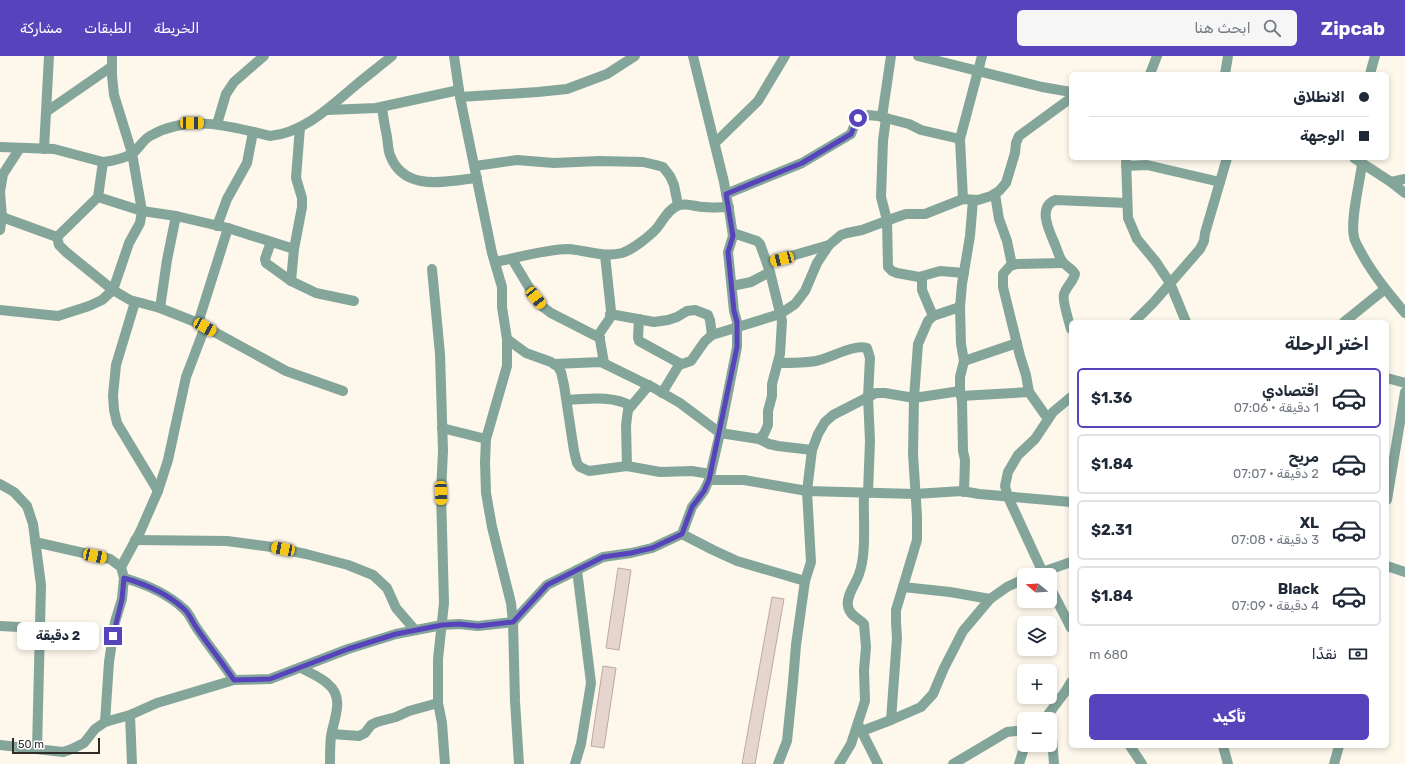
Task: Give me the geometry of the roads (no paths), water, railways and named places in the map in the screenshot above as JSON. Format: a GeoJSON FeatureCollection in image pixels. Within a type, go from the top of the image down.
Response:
{"type":"FeatureCollection","features":[{"type":"Feature","properties":{"kind":"street"},"geometry":{"type":"LineString","coordinates":[[44,149],[49,56]]}},
{"type":"Feature","properties":{"kind":"street"},"geometry":{"type":"LineString","coordinates":[[0,310],[58,316],[102,300],[113,290],[129,244],[140,223],[142,211],[132,153],[114,95],[111,67],[112,56]]}},
{"type":"Feature","properties":{"kind":"street"},"geometry":{"type":"LineString","coordinates":[[217,124],[226,94],[234,82],[264,56]]}},
{"type":"Feature","properties":{"kind":"street"},"geometry":{"type":"LineString","coordinates":[[0,147],[54,149],[104,162],[132,153],[148,137],[170,127],[192,123],[217,124],[270,136],[278,135],[300,127],[328,110],[392,56]]}},
{"type":"Feature","properties":{"kind":"street"},"geometry":{"type":"LineString","coordinates":[[454,56],[459,93],[495,262],[502,287],[502,307],[507,339],[507,366],[486,439],[486,493],[513,622],[515,700],[520,764]]}},
{"type":"Feature","properties":{"kind":"street"},"geometry":{"type":"LineString","coordinates":[[328,110],[382,107],[459,93],[532,93],[567,89],[607,74],[635,56]]}},
{"type":"Feature","properties":{"kind":"street"},"geometry":{"type":"LineString","coordinates":[[0,745],[63,752],[84,743],[95,729],[105,722],[130,715],[157,703],[234,680],[270,679],[348,649],[396,634],[415,630],[442,625],[459,624],[478,626],[513,622],[547,585],[603,557],[652,548],[682,534],[692,507],[704,491],[710,477],[737,347],[737,327],[728,252],[733,233],[715,143],[693,56]]}},
{"type":"Feature","properties":{"kind":"street"},"geometry":{"type":"LineString","coordinates":[[715,143],[758,101],[785,56]]}},
{"type":"Feature","properties":{"kind":"street"},"geometry":{"type":"LineString","coordinates":[[891,56],[884,118],[881,197],[887,220],[888,267],[897,273],[919,277],[940,271],[964,273]]}},
{"type":"Feature","properties":{"kind":"street"},"geometry":{"type":"LineString","coordinates":[[921,56],[1042,87],[1069,92]]}},
{"type":"Feature","properties":{"kind":"street"},"geometry":{"type":"LineString","coordinates":[[964,492],[965,460],[963,451],[963,409],[960,393],[960,377],[964,361],[960,307],[970,236],[968,200],[960,139],[977,70],[982,56]]}},
{"type":"Feature","properties":{"kind":"street"},"geometry":{"type":"LineString","coordinates":[[1151,72],[1157,56]]}},
{"type":"Feature","properties":{"kind":"street"},"geometry":{"type":"LineString","coordinates":[[1225,72],[1228,56]]}},
{"type":"Feature","properties":{"kind":"street"},"geometry":{"type":"LineString","coordinates":[[1371,72],[1375,56]]}},
{"type":"Feature","properties":{"kind":"street"},"geometry":{"type":"LineString","coordinates":[[46,112],[111,67]]}},
{"type":"Feature","properties":{"kind":"street"},"geometry":{"type":"LineString","coordinates":[[732,286],[751,282],[768,268],[829,245],[846,233],[862,230],[906,214],[925,214],[968,200],[995,194],[1006,183],[1019,136],[1069,99]]}},
{"type":"Feature","properties":{"kind":"street"},"geometry":{"type":"LineString","coordinates":[[382,107],[389,154],[394,164],[402,172],[418,181],[428,183],[477,178]]}},
{"type":"Feature","properties":{"kind":"street"},"geometry":{"type":"LineString","coordinates":[[726,194],[802,163],[851,134],[856,121],[860,117],[868,115],[909,124],[921,130],[960,139]]}},
{"type":"Feature","properties":{"kind":"street"},"geometry":{"type":"LineString","coordinates":[[291,281],[294,249],[302,207],[302,198],[296,178],[300,127]]}},
{"type":"Feature","properties":{"kind":"street"},"geometry":{"type":"LineString","coordinates":[[217,226],[227,199],[247,163],[253,132]]}},
{"type":"Feature","properties":{"kind":"street"},"geometry":{"type":"LineString","coordinates":[[0,230],[2,217],[0,192],[3,174],[20,148]]}},
{"type":"Feature","properties":{"kind":"street"},"geometry":{"type":"LineString","coordinates":[[475,166],[517,160],[554,163],[599,161],[643,162],[656,164],[663,167],[670,176],[674,186],[678,206]]}},
{"type":"Feature","properties":{"kind":"street"},"geometry":{"type":"LineString","coordinates":[[1136,320],[1154,302],[1200,249],[1204,241],[1226,160]]}},
{"type":"Feature","properties":{"kind":"street"},"geometry":{"type":"LineString","coordinates":[[1357,160],[1405,193]]}},
{"type":"Feature","properties":{"kind":"street"},"geometry":{"type":"LineString","coordinates":[[56,237],[98,196],[104,162]]}},
{"type":"Feature","properties":{"kind":"street"},"geometry":{"type":"LineString","coordinates":[[1185,320],[1170,283],[1134,232],[1128,218],[1126,162],[1220,182]]}},
{"type":"Feature","properties":{"kind":"street"},"geometry":{"type":"LineString","coordinates":[[1362,164],[1354,221],[1354,237],[1370,268],[1405,313]]}},
{"type":"Feature","properties":{"kind":"street"},"geometry":{"type":"LineString","coordinates":[[1391,182],[1405,179]]}},
{"type":"Feature","properties":{"kind":"street"},"geometry":{"type":"LineString","coordinates":[[995,194],[999,219],[1007,241],[1012,265]]}},
{"type":"Feature","properties":{"kind":"street"},"geometry":{"type":"LineString","coordinates":[[98,196],[142,211],[176,216],[228,228],[294,249]]}},
{"type":"Feature","properties":{"kind":"street"},"geometry":{"type":"LineString","coordinates":[[1069,320],[1064,296],[1075,274],[1073,270],[1063,263],[1051,238],[1046,221],[1047,207],[1050,202],[1055,200],[1128,203]]}},
{"type":"Feature","properties":{"kind":"street"},"geometry":{"type":"LineString","coordinates":[[495,262],[568,250],[604,255],[620,254],[629,251],[656,228],[665,216],[678,206],[686,205],[702,208],[729,207]]}},
{"type":"Feature","properties":{"kind":"street"},"geometry":{"type":"LineString","coordinates":[[160,308],[167,260],[176,216]]}},
{"type":"Feature","properties":{"kind":"street"},"geometry":{"type":"LineString","coordinates":[[2,217],[56,237],[59,245],[66,252],[113,290],[135,302],[160,308],[202,325],[286,371],[343,390]]}},
{"type":"Feature","properties":{"kind":"street"},"geometry":{"type":"LineString","coordinates":[[121,567],[158,491],[168,460],[186,377],[202,325],[228,228]]}},
{"type":"Feature","properties":{"kind":"street"},"geometry":{"type":"LineString","coordinates":[[733,233],[757,241],[760,244],[782,321],[779,363],[772,384],[772,396],[768,411],[768,425],[764,434],[759,439]]}},
{"type":"Feature","properties":{"kind":"street"},"geometry":{"type":"LineString","coordinates":[[271,242],[265,259],[266,263],[291,281],[316,293],[354,301]]}},
{"type":"Feature","properties":{"kind":"street"},"geometry":{"type":"LineString","coordinates":[[662,393],[677,368],[681,364],[692,361],[705,341],[712,335],[780,314],[795,304],[806,291],[817,263],[829,245]]}},
{"type":"Feature","properties":{"kind":"street"},"geometry":{"type":"LineString","coordinates":[[604,255],[611,307],[610,318],[599,334],[604,363]]}},
{"type":"Feature","properties":{"kind":"street"},"geometry":{"type":"LineString","coordinates":[[512,259],[543,307],[551,313],[600,338]]}},
{"type":"Feature","properties":{"kind":"street"},"geometry":{"type":"LineString","coordinates":[[1048,419],[1029,392],[1003,287],[1003,274],[1012,265],[1063,263]]}},
{"type":"Feature","properties":{"kind":"street"},"geometry":{"type":"LineString","coordinates":[[432,269],[440,354],[443,451],[441,493],[444,603],[438,659],[438,703],[442,723],[445,764]]}},
{"type":"Feature","properties":{"kind":"street"},"geometry":{"type":"LineString","coordinates":[[919,277],[922,280],[922,290],[933,316]]}},
{"type":"Feature","properties":{"kind":"street"},"geometry":{"type":"LineString","coordinates":[[1346,320],[1385,289]]}},
{"type":"Feature","properties":{"kind":"street"},"geometry":{"type":"LineString","coordinates":[[135,302],[116,365],[113,395],[114,410],[117,423],[158,491]]}},
{"type":"Feature","properties":{"kind":"street"},"geometry":{"type":"LineString","coordinates":[[891,720],[897,638],[896,610],[917,540],[913,454],[914,398],[918,344],[928,321],[933,316],[960,307]]}},
{"type":"Feature","properties":{"kind":"street"},"geometry":{"type":"LineString","coordinates":[[610,314],[660,322],[677,317],[690,310],[695,310],[708,315],[712,335]]}},
{"type":"Feature","properties":{"kind":"street"},"geometry":{"type":"LineString","coordinates":[[639,319],[639,341],[681,364]]}},
{"type":"Feature","properties":{"kind":"street"},"geometry":{"type":"LineString","coordinates":[[507,339],[526,353],[558,367],[561,372],[577,463],[580,467],[589,471],[627,466],[660,472],[692,470],[710,477],[744,480],[807,491],[915,494],[964,492],[1069,502]]}},
{"type":"Feature","properties":{"kind":"street"},"geometry":{"type":"LineString","coordinates":[[964,361],[1017,343]]}},
{"type":"Feature","properties":{"kind":"street"},"geometry":{"type":"LineString","coordinates":[[779,363],[804,363],[818,361],[859,347],[867,348],[870,358],[868,397],[870,441],[863,551],[860,573],[851,592],[848,605],[850,613],[864,624],[866,647],[864,670],[865,700],[860,727],[839,764]]}},
{"type":"Feature","properties":{"kind":"street"},"geometry":{"type":"LineString","coordinates":[[554,364],[592,361],[604,363],[649,385],[680,403],[720,433],[759,439],[769,444],[778,446],[812,450]]}},
{"type":"Feature","properties":{"kind":"street"},"geometry":{"type":"LineString","coordinates":[[1389,379],[1405,383]]}},
{"type":"Feature","properties":{"kind":"street"},"geometry":{"type":"LineString","coordinates":[[627,466],[626,425],[628,410],[649,385]]}},
{"type":"Feature","properties":{"kind":"street"},"geometry":{"type":"LineString","coordinates":[[778,764],[787,741],[796,645],[805,581],[811,562],[807,491],[812,450],[818,434],[825,422],[833,415],[876,393],[885,392],[914,398],[960,393],[1029,392]]}},
{"type":"Feature","properties":{"kind":"street"},"geometry":{"type":"LineString","coordinates":[[1389,488],[1405,392]]}},
{"type":"Feature","properties":{"kind":"street"},"geometry":{"type":"LineString","coordinates":[[566,400],[611,399],[622,401],[631,406]]}},
{"type":"Feature","properties":{"kind":"street"},"geometry":{"type":"LineString","coordinates":[[1038,568],[1008,497],[1005,486],[1008,472],[1018,455],[1035,439],[1053,412],[1069,399]]}},
{"type":"Feature","properties":{"kind":"street"},"geometry":{"type":"LineString","coordinates":[[442,428],[486,439]]}},
{"type":"Feature","properties":{"kind":"street"},"geometry":{"type":"LineString","coordinates":[[0,484],[14,492],[27,506],[33,524],[40,585],[37,749]]}},
{"type":"Feature","properties":{"kind":"street"},"geometry":{"type":"LineString","coordinates":[[682,534],[737,561],[805,581]]}},
{"type":"Feature","properties":{"kind":"street"},"geometry":{"type":"LineString","coordinates":[[135,540],[227,541],[272,547],[348,564],[373,575],[388,588],[396,608],[415,630]]}},
{"type":"Feature","properties":{"kind":"street"},"geometry":{"type":"LineString","coordinates":[[35,542],[110,559],[121,567],[124,578],[122,599],[115,622],[109,662],[105,722]]}},
{"type":"Feature","properties":{"kind":"street"},"geometry":{"type":"LineString","coordinates":[[1056,568],[1069,563]]}},
{"type":"Feature","properties":{"kind":"street"},"geometry":{"type":"LineString","coordinates":[[1389,567],[1405,572]]}},
{"type":"Feature","properties":{"kind":"street"},"geometry":{"type":"LineString","coordinates":[[575,764],[581,744],[591,683],[577,570]]}},
{"type":"Feature","properties":{"kind":"street"},"geometry":{"type":"LineString","coordinates":[[124,578],[140,582],[162,593],[186,610],[234,680]]}},
{"type":"Feature","properties":{"kind":"street"},"geometry":{"type":"LineString","coordinates":[[860,727],[891,720],[921,706],[933,694],[944,668],[963,631],[990,599],[1007,587],[1017,582]]}},
{"type":"Feature","properties":{"kind":"street"},"geometry":{"type":"LineString","coordinates":[[903,587],[950,592],[990,599]]}},
{"type":"Feature","properties":{"kind":"street"},"geometry":{"type":"LineString","coordinates":[[1057,601],[1069,624]]}},
{"type":"Feature","properties":{"kind":"street"},"geometry":{"type":"LineString","coordinates":[[0,626],[39,628]]}},
{"type":"Feature","properties":{"kind":"street"},"geometry":{"type":"LineString","coordinates":[[301,668],[328,684],[336,693],[338,705],[330,747],[330,764]]}},
{"type":"Feature","properties":{"kind":"street"},"geometry":{"type":"LineString","coordinates":[[1050,712],[1069,686]]}},
{"type":"Feature","properties":{"kind":"street"},"geometry":{"type":"LineString","coordinates":[[332,734],[359,736],[365,733],[371,725],[377,722],[438,703]]}},
{"type":"Feature","properties":{"kind":"street"},"geometry":{"type":"LineString","coordinates":[[130,715],[132,764]]}},
{"type":"Feature","properties":{"kind":"street"},"geometry":{"type":"LineString","coordinates":[[860,727],[878,764]]}},
{"type":"Feature","properties":{"kind":"street"},"geometry":{"type":"LineString","coordinates":[[953,764],[1007,732],[1017,731]]}},
{"type":"Feature","properties":{"kind":"street"},"geometry":{"type":"LineString","coordinates":[[1132,748],[1142,764]]}},
{"type":"Feature","properties":{"kind":"street"},"geometry":{"type":"LineString","coordinates":[[1224,748],[1228,764]]}},
{"type":"Feature","properties":{"kind":"street"},"geometry":{"type":"LineString","coordinates":[[1334,764],[1338,748]]}},
{"type":"Feature","properties":{"kind":"street"},"geometry":{"type":"LineString","coordinates":[[1019,764],[1023,752]]}},
{"type":"Feature","properties":{"kind":"street"},"geometry":{"type":"LineString","coordinates":[[1052,752],[1054,764]]}}]}
